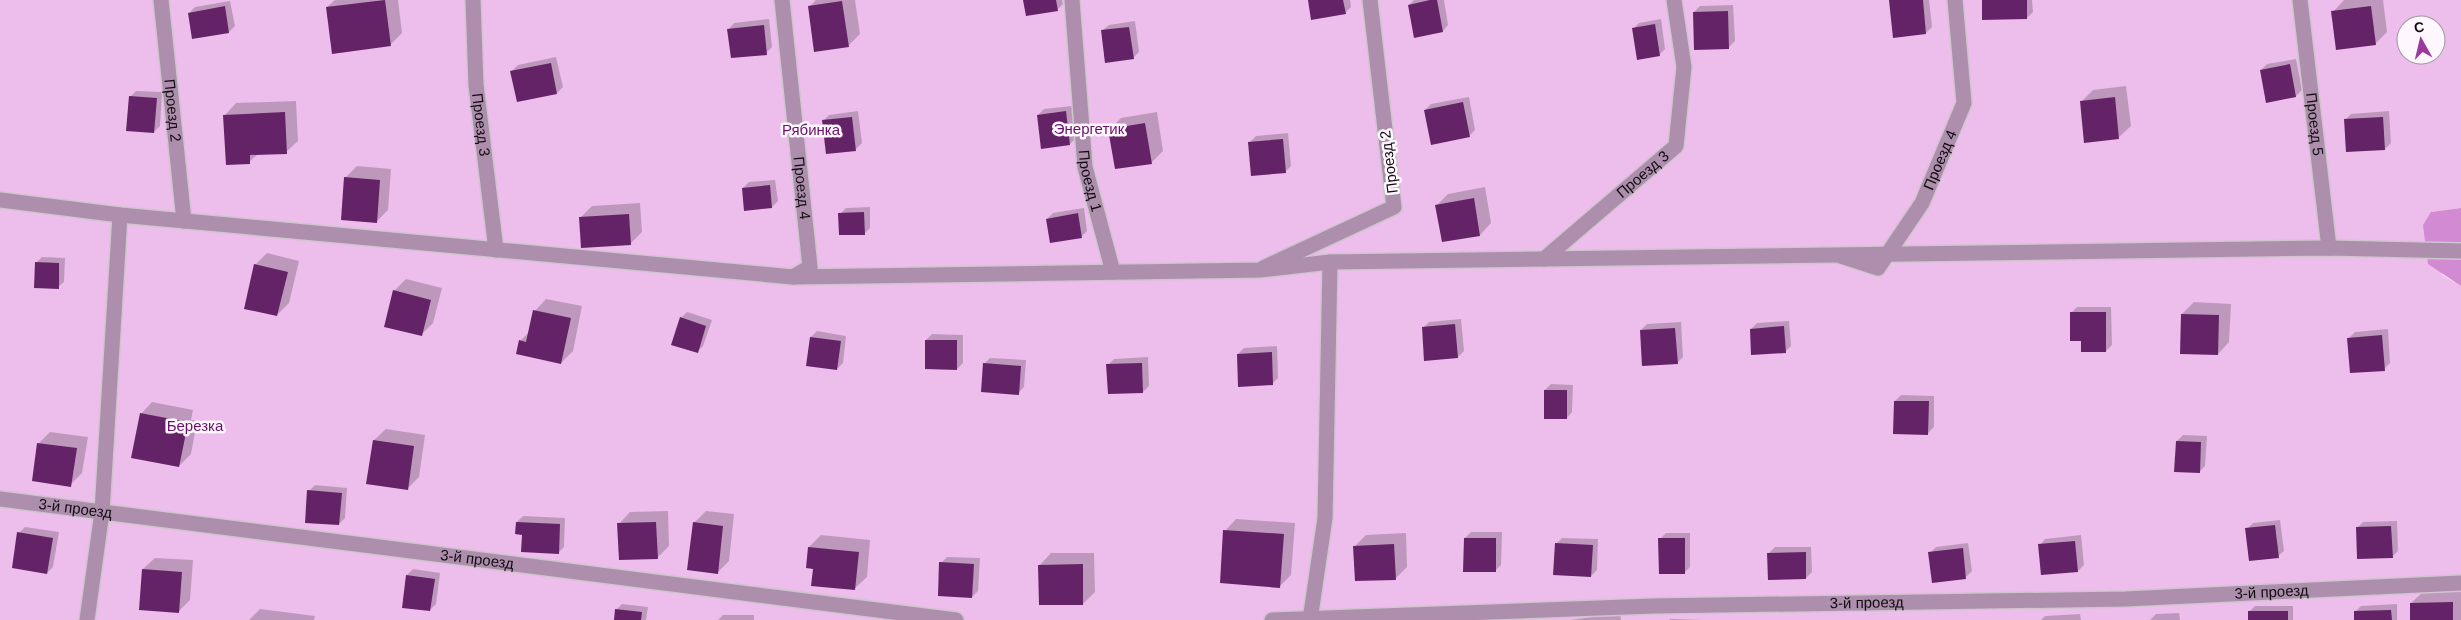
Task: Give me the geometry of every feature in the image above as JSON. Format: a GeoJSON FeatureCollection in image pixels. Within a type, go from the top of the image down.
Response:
{"type":"FeatureCollection","features":[{"type":"Feature","properties":{"kind":"street","name":"Проезд 2"},"geometry":{"type":"LineString","coordinates":[[161,0],[184,221]]}},
{"type":"Feature","properties":{"kind":"street","name":"Проезд 3"},"geometry":{"type":"LineString","coordinates":[[473,0],[476,85],[496,250]]}},
{"type":"Feature","properties":{"kind":"street","name":"Проезд 4"},"geometry":{"type":"LineString","coordinates":[[782,0],[810,268],[793,277]]}},
{"type":"Feature","properties":{"kind":"street","name":"Проезд 1"},"geometry":{"type":"LineString","coordinates":[[1072,0],[1085,167],[1113,272]]}},
{"type":"Feature","properties":{"kind":"street","name":"Проезд 2"},"geometry":{"type":"LineString","coordinates":[[1260,270],[1394,207],[1370,0]]}},
{"type":"Feature","properties":{"kind":"street","name":"Проезд 3"},"geometry":{"type":"LineString","coordinates":[[1544,260],[1676,146],[1684,67],[1674,0]]}},
{"type":"Feature","properties":{"kind":"street","name":"Проезд 4"},"geometry":{"type":"LineString","coordinates":[[1887,254],[1922,203],[1964,103],[1954,0]]}},
{"type":"Feature","properties":{"kind":"street","name":"Проезд 5"},"geometry":{"type":"LineString","coordinates":[[2300,0],[2329,248]]}},
{"type":"Feature","properties":{"kind":"street"},"geometry":{"type":"LineString","coordinates":[[0,200],[120,215],[793,277],[1260,270],[1330,262],[2329,248],[2461,251]]}},
{"type":"Feature","properties":{"kind":"street"},"geometry":{"type":"LineString","coordinates":[[87,620],[102,512],[120,215]]}},
{"type":"Feature","properties":{"kind":"street"},"geometry":{"type":"LineString","coordinates":[[1310,620],[1325,518],[1330,262]]}},
{"type":"Feature","properties":{"kind":"street","name":"3-й проезд"},"geometry":{"type":"LineString","coordinates":[[0,499],[956,620]]}},
{"type":"Feature","properties":{"kind":"street","name":"3-й проезд"},"geometry":{"type":"LineString","coordinates":[[1272,620],[1652,606],[2125,599],[2461,583]]}},
{"type":"Feature","properties":{"kind":"green space"},"geometry":{"type":"Polygon","coordinates":[[[0,0],[2461,0],[2461,208],[2431,212],[2442,275],[2461,286],[2461,620],[0,620],[0,0]]]}},
{"type":"Feature","properties":{"kind":"shaded area"},"geometry":{"type":"Polygon","coordinates":[[[2461,208],[2461,286],[2428,264],[2423,225],[2431,212],[2461,208]]]}},
{"type":"Feature","properties":{"kind":"building"},"geometry":{"type":"Polygon","coordinates":[[[385,0],[391,46],[332,54],[326,7],[385,0]]]}},
{"type":"Feature","properties":{"kind":"building"},"geometry":{"type":"Polygon","coordinates":[[[1023,0],[1056,0],[1058,11],[1026,16],[1023,0]]]}},
{"type":"Feature","properties":{"kind":"building"},"geometry":{"type":"Polygon","coordinates":[[[1308,0],[1343,0],[1346,14],[1311,20],[1308,0]]]}},
{"type":"Feature","properties":{"kind":"building"},"geometry":{"type":"Polygon","coordinates":[[[1437,0],[1443,32],[1414,38],[1408,5],[1437,0]]]}},
{"type":"Feature","properties":{"kind":"building"},"geometry":{"type":"Polygon","coordinates":[[[1889,0],[1923,0],[1926,34],[1893,38],[1889,0]]]}},
{"type":"Feature","properties":{"kind":"building"},"geometry":{"type":"Polygon","coordinates":[[[1982,0],[2027,0],[2027,19],[1982,20],[1982,0]]]}},
{"type":"Feature","properties":{"kind":"building"},"geometry":{"type":"Polygon","coordinates":[[[842,1],[849,47],[814,52],[808,6],[842,1]]]}},
{"type":"Feature","properties":{"kind":"building"},"geometry":{"type":"Polygon","coordinates":[[[225,6],[229,33],[192,39],[188,13],[225,6]]]}},
{"type":"Feature","properties":{"kind":"building"},"geometry":{"type":"Polygon","coordinates":[[[2371,6],[2376,45],[2336,50],[2331,11],[2371,6]]]}},
{"type":"Feature","properties":{"kind":"building"},"geometry":{"type":"Polygon","coordinates":[[[1728,11],[1729,49],[1694,50],[1693,12],[1728,11]]]}},
{"type":"Feature","properties":{"kind":"building"},"geometry":{"type":"Polygon","coordinates":[[[1655,24],[1660,56],[1637,60],[1632,28],[1655,24]]]}},
{"type":"Feature","properties":{"kind":"building"},"geometry":{"type":"Polygon","coordinates":[[[764,25],[767,55],[731,58],[727,29],[764,25]]]}},
{"type":"Feature","properties":{"kind":"building"},"geometry":{"type":"Polygon","coordinates":[[[1129,27],[1134,59],[1105,63],[1101,30],[1129,27]]]}},
{"type":"Feature","properties":{"kind":"building"},"geometry":{"type":"Polygon","coordinates":[[[551,63],[557,94],[517,102],[510,71],[551,63]]]}},
{"type":"Feature","properties":{"kind":"building"},"geometry":{"type":"Polygon","coordinates":[[[2290,64],[2296,97],[2266,103],[2260,70],[2290,64]]]}},
{"type":"Feature","properties":{"kind":"building"},"geometry":{"type":"Polygon","coordinates":[[[129,96],[157,98],[154,133],[126,131],[129,96]]]}},
{"type":"Feature","properties":{"kind":"building"},"geometry":{"type":"Polygon","coordinates":[[[2115,97],[2119,139],[2084,143],[2080,101],[2115,97]]]}},
{"type":"Feature","properties":{"kind":"building"},"geometry":{"type":"Polygon","coordinates":[[[1463,102],[1470,137],[1431,145],[1424,110],[1463,102]]]}},
{"type":"Feature","properties":{"kind":"building"},"geometry":{"type":"Polygon","coordinates":[[[1066,111],[1070,145],[1041,149],[1037,115],[1066,111]]]}},
{"type":"Feature","properties":{"kind":"building"},"geometry":{"type":"Polygon","coordinates":[[[285,112],[287,154],[250,155],[250,164],[226,165],[223,115],[285,112]]]}},
{"type":"Feature","properties":{"kind":"building"},"geometry":{"type":"Polygon","coordinates":[[[852,117],[856,151],[826,154],[822,120],[852,117]]]}},
{"type":"Feature","properties":{"kind":"building"},"geometry":{"type":"Polygon","coordinates":[[[2383,117],[2385,150],[2346,152],[2344,119],[2383,117]]]}},
{"type":"Feature","properties":{"kind":"building"},"geometry":{"type":"Polygon","coordinates":[[[1145,123],[1152,164],[1115,169],[1108,129],[1145,123]]]}},
{"type":"Feature","properties":{"kind":"building"},"geometry":{"type":"Polygon","coordinates":[[[1283,139],[1286,173],[1251,176],[1248,142],[1283,139]]]}},
{"type":"Feature","properties":{"kind":"building"},"geometry":{"type":"Polygon","coordinates":[[[344,177],[380,180],[377,223],[341,220],[344,177]]]}},
{"type":"Feature","properties":{"kind":"building"},"geometry":{"type":"Polygon","coordinates":[[[770,185],[772,208],[744,211],[742,188],[770,185]]]}},
{"type":"Feature","properties":{"kind":"building"},"geometry":{"type":"Polygon","coordinates":[[[1474,198],[1480,236],[1442,242],[1435,205],[1474,198]]]}},
{"type":"Feature","properties":{"kind":"building"},"geometry":{"type":"Polygon","coordinates":[[[864,212],[865,235],[839,235],[838,213],[864,212]]]}},
{"type":"Feature","properties":{"kind":"building"},"geometry":{"type":"Polygon","coordinates":[[[1078,213],[1082,238],[1050,243],[1046,219],[1078,213]]]}},
{"type":"Feature","properties":{"kind":"building"},"geometry":{"type":"Polygon","coordinates":[[[629,214],[631,245],[581,248],[579,217],[629,214]]]}},
{"type":"Feature","properties":{"kind":"building"},"geometry":{"type":"Polygon","coordinates":[[[35,262],[59,263],[59,289],[34,288],[35,262]]]}},
{"type":"Feature","properties":{"kind":"building"},"geometry":{"type":"Polygon","coordinates":[[[254,264],[288,272],[277,316],[244,309],[254,264]]]}},
{"type":"Feature","properties":{"kind":"building"},"geometry":{"type":"Polygon","coordinates":[[[393,290],[431,300],[422,336],[384,327],[393,290]]]}},
{"type":"Feature","properties":{"kind":"building"},"geometry":{"type":"Polygon","coordinates":[[[533,310],[571,318],[561,364],[516,354],[519,340],[526,342],[533,310]]]}},
{"type":"Feature","properties":{"kind":"building"},"geometry":{"type":"Polygon","coordinates":[[[2070,312],[2106,312],[2106,352],[2081,352],[2081,341],[2070,341],[2070,312]]]}},
{"type":"Feature","properties":{"kind":"building"},"geometry":{"type":"Polygon","coordinates":[[[2181,314],[2219,315],[2218,355],[2180,354],[2181,314]]]}},
{"type":"Feature","properties":{"kind":"building"},"geometry":{"type":"Polygon","coordinates":[[[680,317],[706,326],[698,353],[671,345],[680,317]]]}},
{"type":"Feature","properties":{"kind":"building"},"geometry":{"type":"Polygon","coordinates":[[[1455,324],[1458,358],[1424,361],[1422,327],[1455,324]]]}},
{"type":"Feature","properties":{"kind":"building"},"geometry":{"type":"Polygon","coordinates":[[[1784,326],[1786,353],[1751,355],[1750,329],[1784,326]]]}},
{"type":"Feature","properties":{"kind":"building"},"geometry":{"type":"Polygon","coordinates":[[[1675,328],[1678,364],[1642,366],[1640,330],[1675,328]]]}},
{"type":"Feature","properties":{"kind":"building"},"geometry":{"type":"Polygon","coordinates":[[[2382,335],[2385,371],[2350,373],[2347,338],[2382,335]]]}},
{"type":"Feature","properties":{"kind":"building"},"geometry":{"type":"Polygon","coordinates":[[[810,337],[841,341],[837,370],[806,366],[810,337]]]}},
{"type":"Feature","properties":{"kind":"building"},"geometry":{"type":"Polygon","coordinates":[[[925,340],[957,340],[957,370],[925,369],[925,340]]]}},
{"type":"Feature","properties":{"kind":"building"},"geometry":{"type":"Polygon","coordinates":[[[1272,352],[1273,385],[1238,387],[1237,354],[1272,352]]]}},
{"type":"Feature","properties":{"kind":"building"},"geometry":{"type":"Polygon","coordinates":[[[983,363],[1021,366],[1019,395],[981,392],[983,363]]]}},
{"type":"Feature","properties":{"kind":"building"},"geometry":{"type":"Polygon","coordinates":[[[1142,363],[1143,393],[1108,394],[1106,364],[1142,363]]]}},
{"type":"Feature","properties":{"kind":"building"},"geometry":{"type":"Polygon","coordinates":[[[1544,390],[1567,390],[1567,419],[1544,419],[1544,390]]]}},
{"type":"Feature","properties":{"kind":"building"},"geometry":{"type":"Polygon","coordinates":[[[1894,401],[1929,401],[1928,435],[1893,434],[1894,401]]]}},
{"type":"Feature","properties":{"kind":"building"},"geometry":{"type":"Polygon","coordinates":[[[140,413],[182,421],[180,431],[186,433],[179,467],[131,458],[140,413]]]}},
{"type":"Feature","properties":{"kind":"building"},"geometry":{"type":"Polygon","coordinates":[[[373,440],[414,446],[408,490],[366,484],[373,440]]]}},
{"type":"Feature","properties":{"kind":"building"},"geometry":{"type":"Polygon","coordinates":[[[2176,441],[2201,442],[2200,473],[2174,472],[2176,441]]]}},
{"type":"Feature","properties":{"kind":"building"},"geometry":{"type":"Polygon","coordinates":[[[37,443],[77,448],[71,487],[32,481],[37,443]]]}},
{"type":"Feature","properties":{"kind":"building"},"geometry":{"type":"Polygon","coordinates":[[[307,490],[342,493],[339,525],[305,523],[307,490]]]}},
{"type":"Feature","properties":{"kind":"building"},"geometry":{"type":"Polygon","coordinates":[[[516,522],[560,524],[559,554],[521,552],[522,535],[515,534],[516,522]]]}},
{"type":"Feature","properties":{"kind":"building"},"geometry":{"type":"Polygon","coordinates":[[[656,522],[658,559],[619,560],[617,523],[656,522]]]}},
{"type":"Feature","properties":{"kind":"building"},"geometry":{"type":"Polygon","coordinates":[[[693,522],[723,526],[718,574],[687,570],[693,522]]]}},
{"type":"Feature","properties":{"kind":"building"},"geometry":{"type":"Polygon","coordinates":[[[2275,525],[2279,558],[2249,561],[2245,528],[2275,525]]]}},
{"type":"Feature","properties":{"kind":"building"},"geometry":{"type":"Polygon","coordinates":[[[2391,526],[2393,558],[2357,559],[2356,527],[2391,526]]]}},
{"type":"Feature","properties":{"kind":"building"},"geometry":{"type":"Polygon","coordinates":[[[1223,530],[1284,534],[1280,588],[1220,583],[1223,530]]]}},
{"type":"Feature","properties":{"kind":"building"},"geometry":{"type":"Polygon","coordinates":[[[17,532],[53,538],[47,574],[12,568],[17,532]]]}},
{"type":"Feature","properties":{"kind":"building"},"geometry":{"type":"Polygon","coordinates":[[[1464,538],[1496,538],[1496,572],[1463,572],[1464,538]]]}},
{"type":"Feature","properties":{"kind":"building"},"geometry":{"type":"Polygon","coordinates":[[[1658,538],[1685,538],[1685,574],[1659,574],[1658,538]]]}},
{"type":"Feature","properties":{"kind":"building"},"geometry":{"type":"Polygon","coordinates":[[[2075,541],[2078,572],[2041,575],[2038,544],[2075,541]]]}},
{"type":"Feature","properties":{"kind":"building"},"geometry":{"type":"Polygon","coordinates":[[[1555,543],[1593,545],[1591,577],[1553,575],[1555,543]]]}},
{"type":"Feature","properties":{"kind":"building"},"geometry":{"type":"Polygon","coordinates":[[[1394,544],[1396,580],[1355,581],[1353,546],[1394,544]]]}},
{"type":"Feature","properties":{"kind":"building"},"geometry":{"type":"Polygon","coordinates":[[[808,547],[859,552],[855,590],[811,586],[813,569],[806,568],[808,547]]]}},
{"type":"Feature","properties":{"kind":"building"},"geometry":{"type":"Polygon","coordinates":[[[1963,548],[1966,579],[1932,583],[1928,552],[1963,548]]]}},
{"type":"Feature","properties":{"kind":"building"},"geometry":{"type":"Polygon","coordinates":[[[1806,552],[1806,579],[1768,580],[1767,553],[1806,552]]]}},
{"type":"Feature","properties":{"kind":"building"},"geometry":{"type":"Polygon","coordinates":[[[939,562],[974,564],[972,598],[938,596],[939,562]]]}},
{"type":"Feature","properties":{"kind":"building"},"geometry":{"type":"Polygon","coordinates":[[[1083,564],[1083,605],[1039,605],[1038,565],[1083,564]]]}},
{"type":"Feature","properties":{"kind":"building"},"geometry":{"type":"Polygon","coordinates":[[[142,569],[182,572],[179,613],[139,610],[142,569]]]}},
{"type":"Feature","properties":{"kind":"building"},"geometry":{"type":"Polygon","coordinates":[[[406,575],[435,579],[430,611],[402,608],[406,575]]]}},
{"type":"Feature","properties":{"kind":"building"},"geometry":{"type":"Polygon","coordinates":[[[2453,602],[2453,620],[2410,620],[2410,603],[2453,602]]]}},
{"type":"Feature","properties":{"kind":"building"},"geometry":{"type":"Polygon","coordinates":[[[615,609],[642,612],[641,620],[614,620],[615,609]]]}},
{"type":"Feature","properties":{"kind":"building"},"geometry":{"type":"Polygon","coordinates":[[[2391,610],[2392,620],[2354,620],[2354,611],[2391,610]]]}},
{"type":"Feature","properties":{"kind":"building"},"geometry":{"type":"Polygon","coordinates":[[[2248,611],[2288,611],[2288,620],[2248,620],[2248,611]]]}},
{"type":"Feature","properties":{"kind":"park label","name":"Энергетик"},"geometry":{"type":"Point","coordinates":[1089,129]}},
{"type":"Feature","properties":{"kind":"park label","name":"Рябинка"},"geometry":{"type":"Point","coordinates":[811,130]}},
{"type":"Feature","properties":{"kind":"park label","name":"Березка"},"geometry":{"type":"Point","coordinates":[195,426]}}]}
